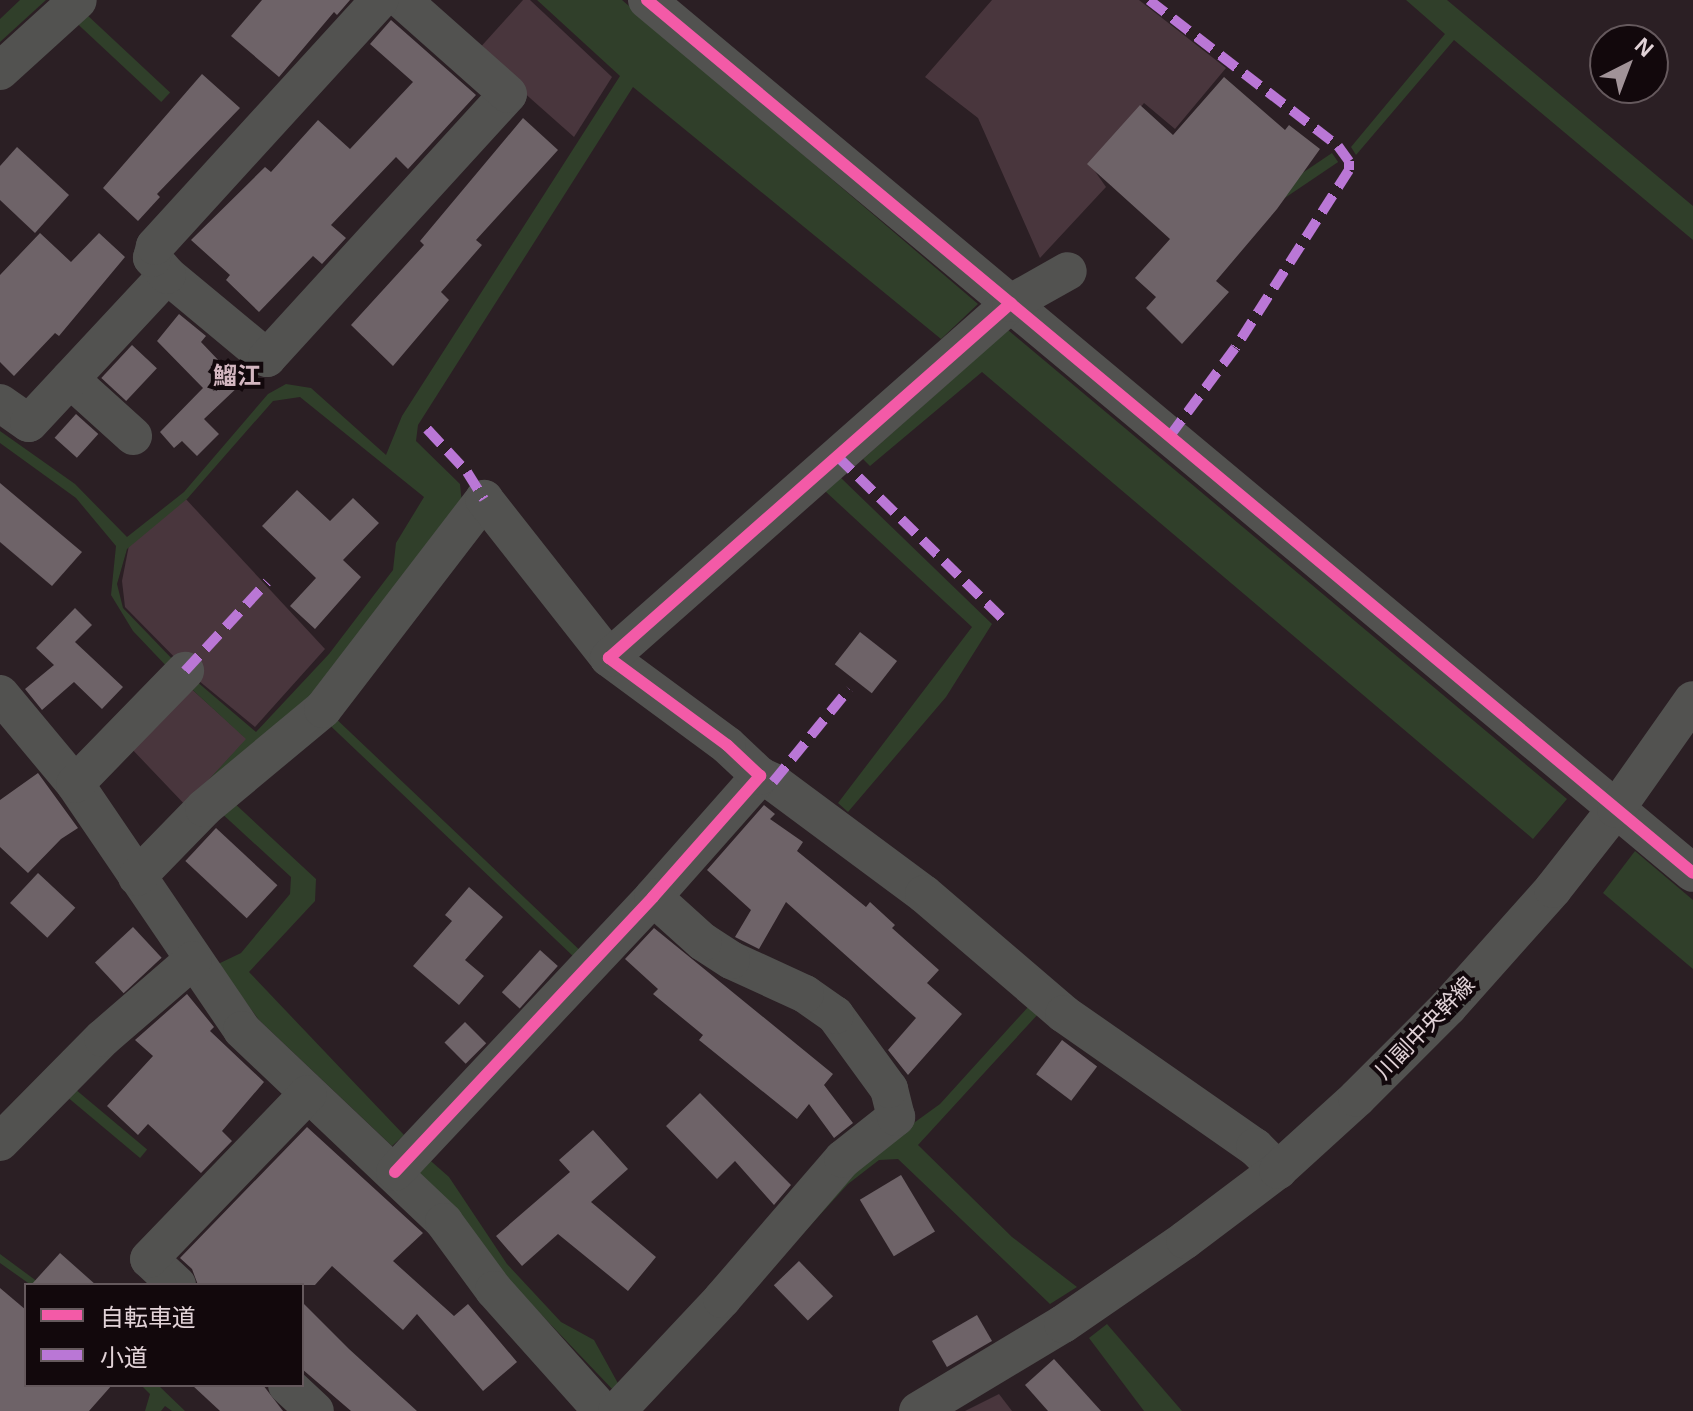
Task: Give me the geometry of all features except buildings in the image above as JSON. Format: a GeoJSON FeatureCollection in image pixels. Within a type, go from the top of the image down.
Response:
{"type":"FeatureCollection","features":[{"type":"Feature","properties":{"kind":"street"},"geometry":{"type":"LineString","coordinates":[[380,0],[155,246],[152,258],[167,275],[267,358],[508,94],[402,0]]}},
{"type":"Feature","properties":{"kind":"street"},"geometry":{"type":"LineString","coordinates":[[647,0],[1693,873]]}},
{"type":"Feature","properties":{"kind":"street"},"geometry":{"type":"LineString","coordinates":[[0,71],[75,1]]}},
{"type":"Feature","properties":{"kind":"street"},"geometry":{"type":"LineString","coordinates":[[609,658],[1011,303],[1068,271]]}},
{"type":"Feature","properties":{"kind":"street"},"geometry":{"type":"LineString","coordinates":[[0,403],[29,423],[167,275]]}},
{"type":"Feature","properties":{"kind":"street"},"geometry":{"type":"LineString","coordinates":[[70,379],[133,436]]}},
{"type":"Feature","properties":{"kind":"street"},"geometry":{"type":"LineString","coordinates":[[137,877],[204,808],[323,709],[484,499],[609,658],[727,745],[760,776],[773,782],[924,894],[1064,1014],[1255,1147],[1278,1170]]}},
{"type":"Feature","properties":{"kind":"street"},"geometry":{"type":"LineString","coordinates":[[75,784],[185,671]]}},
{"type":"Feature","properties":{"kind":"street"},"geometry":{"type":"LineString","coordinates":[[0,694],[75,784],[242,1030],[395,1172],[444,1222],[494,1290],[602,1411]]}},
{"type":"Feature","properties":{"kind":"street","name":"川副中央幹線"},"geometry":{"type":"LineString","coordinates":[[918,1411],[1063,1324],[1185,1240],[1278,1170],[1357,1098],[1448,1007],[1553,889],[1616,809],[1693,700]]}},
{"type":"Feature","properties":{"kind":"street"},"geometry":{"type":"LineString","coordinates":[[395,1172],[653,897],[760,776]]}},
{"type":"Feature","properties":{"kind":"street"},"geometry":{"type":"LineString","coordinates":[[617,1411],[722,1299],[843,1159],[896,1117],[889,1089],[835,1015],[805,994],[712,948],[653,897]]}},
{"type":"Feature","properties":{"kind":"street"},"geometry":{"type":"LineString","coordinates":[[0,1142],[103,1038],[193,960]]}},
{"type":"Feature","properties":{"kind":"street"},"geometry":{"type":"LineString","coordinates":[[175,1283],[149,1259],[308,1094]]}},
{"type":"Feature","properties":{"kind":"street"},"geometry":{"type":"LineString","coordinates":[[289,1387],[315,1411]]}},
{"type":"Feature","properties":{"kind":"shaded area"},"geometry":{"type":"Polygon","coordinates":[[[20,0],[46,0],[0,42],[0,19],[20,0]]]}},
{"type":"Feature","properties":{"kind":"shaded area"},"geometry":{"type":"Polygon","coordinates":[[[523,0],[530,0],[612,77],[574,137],[477,51],[523,0]]]}},
{"type":"Feature","properties":{"kind":"shaded area"},"geometry":{"type":"Polygon","coordinates":[[[537,0],[622,0],[978,304],[941,339],[633,87],[418,425],[416,441],[460,484],[462,504],[310,700],[203,786],[246,739],[184,682],[189,675],[256,732],[329,654],[393,570],[396,543],[424,497],[300,397],[273,401],[187,499],[127,549],[117,584],[123,608],[178,665],[172,672],[133,631],[111,595],[116,546],[76,498],[0,443],[0,431],[75,484],[127,537],[184,492],[268,394],[286,384],[311,388],[386,455],[402,416],[620,76],[537,0]]]}},
{"type":"Feature","properties":{"kind":"shaded area"},"geometry":{"type":"Polygon","coordinates":[[[992,0],[1139,0],[1226,68],[1175,129],[1144,103],[1092,167],[1106,187],[1040,258],[978,118],[925,77],[992,0]]]}},
{"type":"Feature","properties":{"kind":"shaded area"},"geometry":{"type":"Polygon","coordinates":[[[1406,0],[1447,0],[1693,206],[1693,240],[1454,40],[1356,155],[1351,147],[1445,34],[1406,0]]]}},
{"type":"Feature","properties":{"kind":"shaded area"},"geometry":{"type":"Polygon","coordinates":[[[86,14],[170,92],[161,102],[77,24],[86,14]]]}},
{"type":"Feature","properties":{"kind":"shaded area"},"geometry":{"type":"Polygon","coordinates":[[[1332,153],[1338,162],[1168,277],[1162,268],[1332,153]]]}},
{"type":"Feature","properties":{"kind":"shaded area"},"geometry":{"type":"Polygon","coordinates":[[[1008,330],[1567,799],[1533,839],[982,372],[870,466],[863,459],[1008,330]]]}},
{"type":"Feature","properties":{"kind":"shaded area"},"geometry":{"type":"Polygon","coordinates":[[[840,477],[992,624],[946,697],[848,812],[838,803],[972,627],[825,491],[840,477]]]}},
{"type":"Feature","properties":{"kind":"shaded area"},"geometry":{"type":"Polygon","coordinates":[[[184,497],[325,649],[255,727],[193,676],[125,607],[122,581],[130,540],[184,497]]]}},
{"type":"Feature","properties":{"kind":"shaded area"},"geometry":{"type":"Polygon","coordinates":[[[186,684],[247,739],[203,786],[189,809],[129,746],[186,684]]]}},
{"type":"Feature","properties":{"kind":"shaded area"},"geometry":{"type":"Polygon","coordinates":[[[232,801],[316,879],[315,901],[249,972],[404,1135],[392,1146],[259,1020],[218,964],[241,953],[290,894],[291,877],[218,810],[232,801]]]}},
{"type":"Feature","properties":{"kind":"shaded area"},"geometry":{"type":"Polygon","coordinates":[[[1635,851],[1693,900],[1693,969],[1603,893],[1635,851]]]}},
{"type":"Feature","properties":{"kind":"shaded area"},"geometry":{"type":"Polygon","coordinates":[[[1029,1006],[1039,1013],[918,1145],[1012,1237],[1077,1287],[1050,1304],[898,1159],[879,1160],[848,1184],[768,1272],[846,1172],[940,1104],[1029,1006]]]}},
{"type":"Feature","properties":{"kind":"shaded area"},"geometry":{"type":"Polygon","coordinates":[[[69,1084],[147,1150],[140,1158],[62,1092],[69,1084]]]}},
{"type":"Feature","properties":{"kind":"shaded area"},"geometry":{"type":"Polygon","coordinates":[[[424,1155],[449,1177],[507,1264],[561,1322],[594,1340],[620,1387],[615,1392],[515,1287],[413,1166],[424,1155]]]}},
{"type":"Feature","properties":{"kind":"shaded area"},"geometry":{"type":"Polygon","coordinates":[[[0,1254],[39,1283],[28,1283],[0,1263],[0,1254]]]}},
{"type":"Feature","properties":{"kind":"shaded area"},"geometry":{"type":"Polygon","coordinates":[[[1107,1324],[1182,1411],[1144,1411],[1089,1338],[1107,1324]]]}},
{"type":"Feature","properties":{"kind":"shaded area"},"geometry":{"type":"Polygon","coordinates":[[[143,1387],[160,1387],[185,1411],[172,1411],[165,1406],[161,1411],[145,1411],[150,1394],[143,1387]]]}},
{"type":"Feature","properties":{"kind":"shaded area"},"geometry":{"type":"Polygon","coordinates":[[[999,1394],[1012,1411],[965,1411],[999,1394]]]}},
{"type":"Feature","properties":{"kind":"waterway"},"geometry":{"type":"LineString","coordinates":[[334,723],[576,953]]}},
{"type":"Feature","properties":{"kind":"marked path"},"geometry":{"type":"LineString","coordinates":[[1149,0],[1338,146],[1349,161],[1349,170],[1235,348],[1170,436]]}},
{"type":"Feature","properties":{"kind":"marked path"},"geometry":{"type":"LineString","coordinates":[[427,429],[467,472],[484,499]]}},
{"type":"Feature","properties":{"kind":"marked path"},"geometry":{"type":"LineString","coordinates":[[837,456],[1004,620]]}},
{"type":"Feature","properties":{"kind":"marked path"},"geometry":{"type":"LineString","coordinates":[[185,671],[267,582]]}},
{"type":"Feature","properties":{"kind":"marked path"},"geometry":{"type":"LineString","coordinates":[[773,782],[849,689]]}},
{"type":"Feature","properties":{"kind":"cycle path"},"geometry":{"type":"LineString","coordinates":[[647,0],[1693,873]]}},
{"type":"Feature","properties":{"kind":"cycle path"},"geometry":{"type":"LineString","coordinates":[[395,1172],[653,897],[760,776],[727,745],[609,658],[1011,303]]}},
{"type":"Feature","properties":{"kind":"district","name":"鰡江"},"geometry":{"type":"Point","coordinates":[237,376]}}]}
